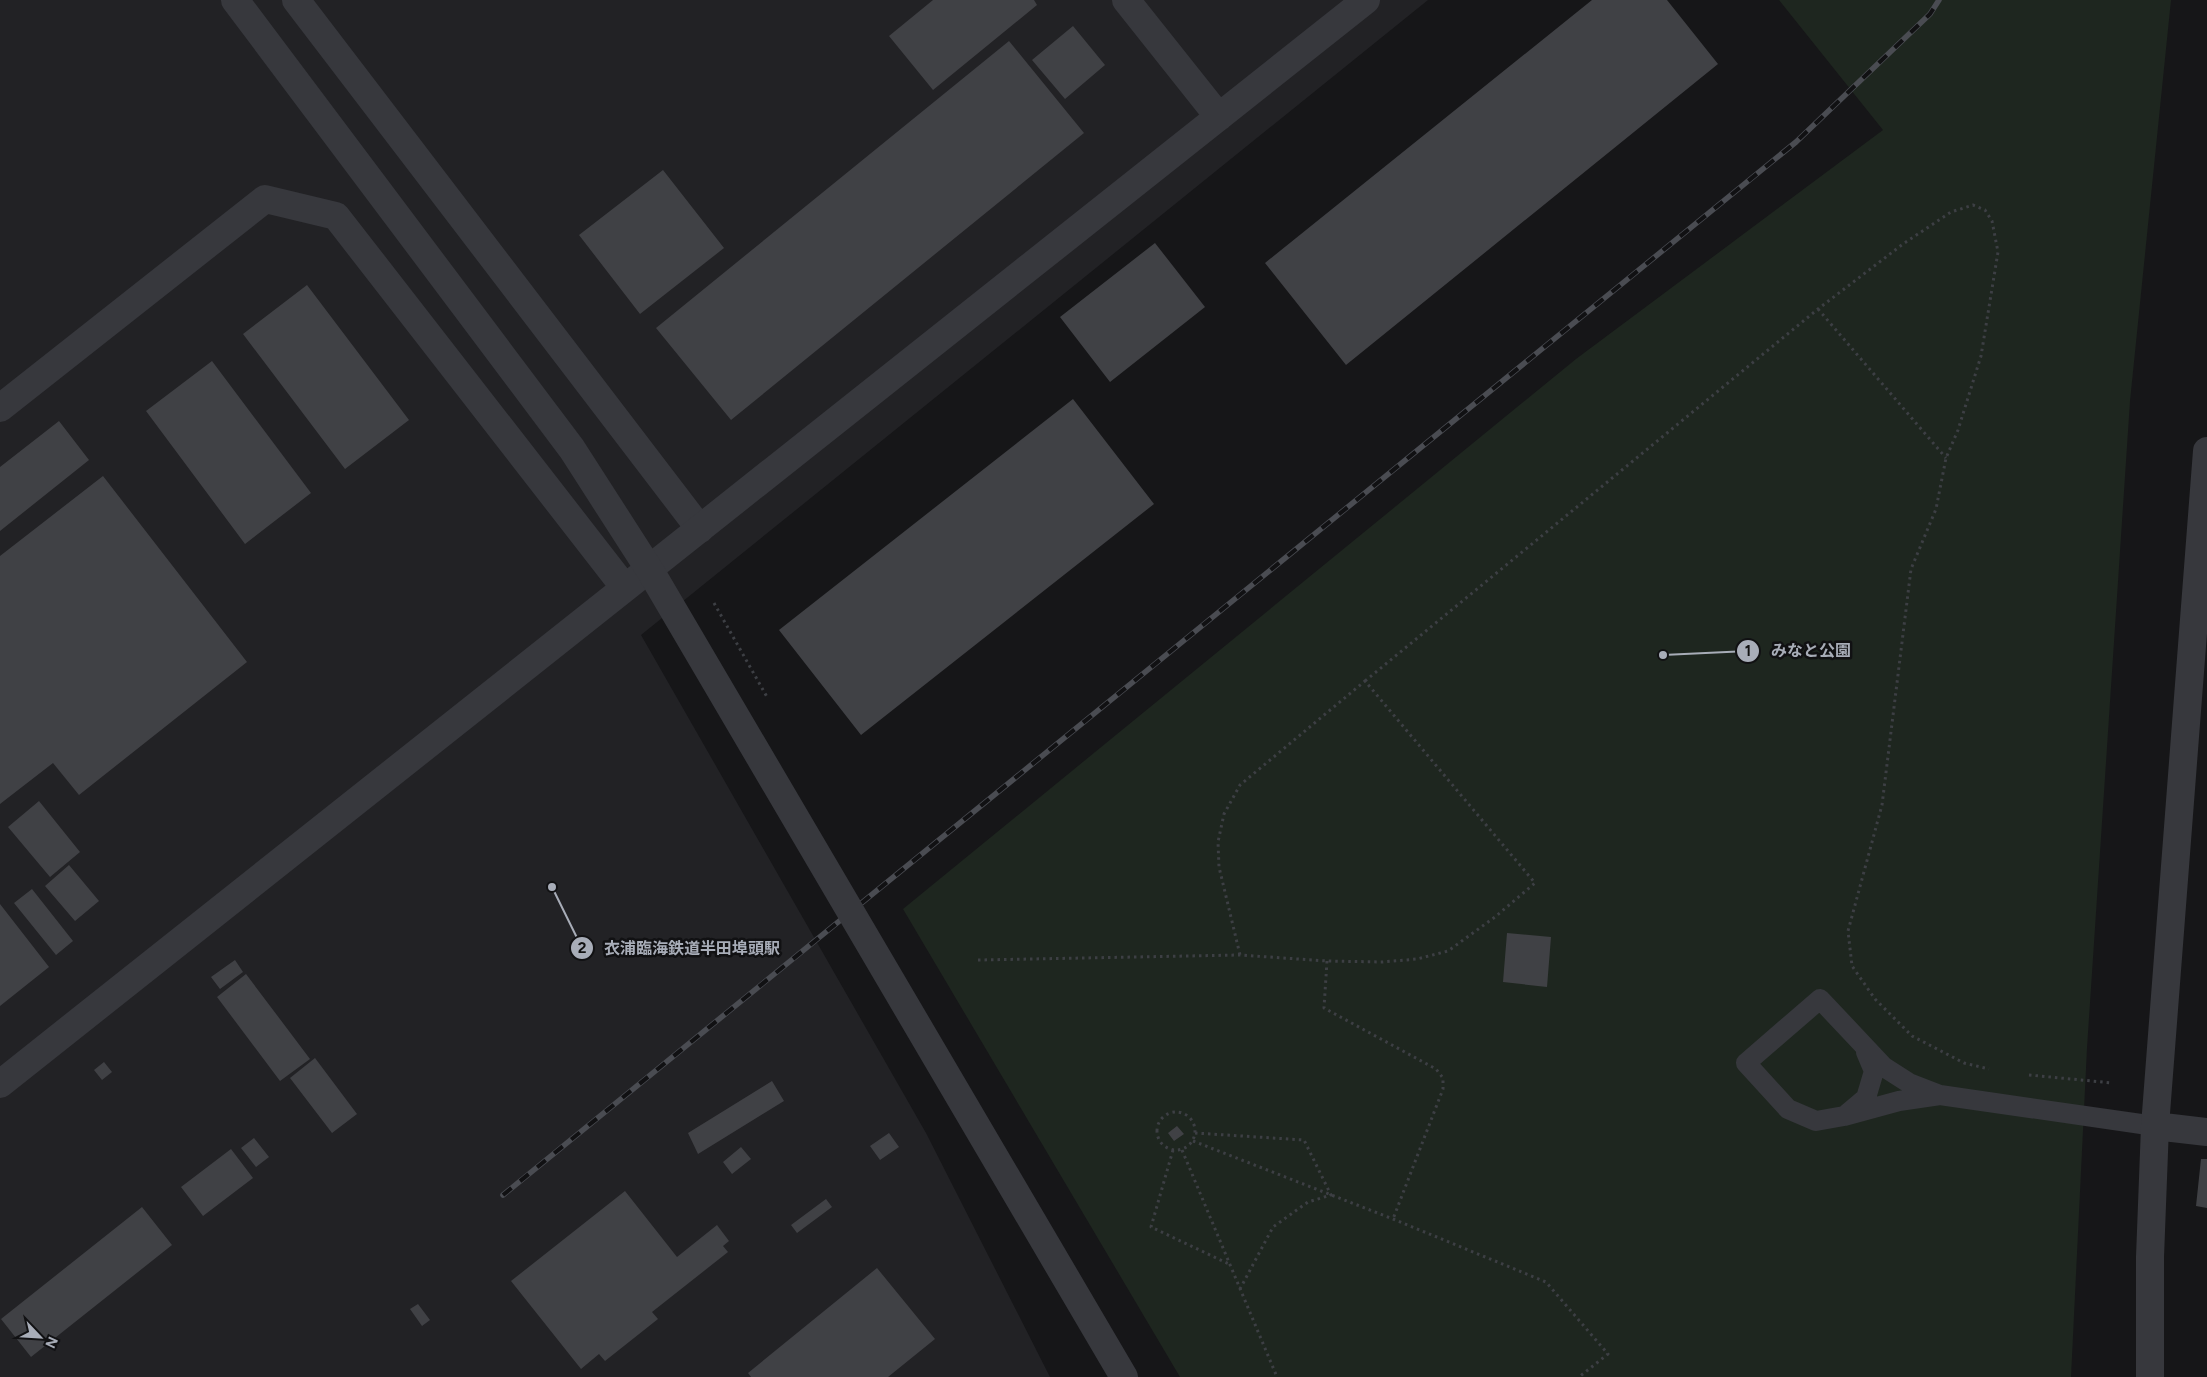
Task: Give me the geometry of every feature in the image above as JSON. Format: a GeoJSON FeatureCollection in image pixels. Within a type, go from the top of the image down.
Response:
{"type":"FeatureCollection","features":[{"type":"Feature","properties":{"kind":"street"},"geometry":{"type":"LineString","coordinates":[[235,0],[578,457],[651,572],[1124,1377]]}},
{"type":"Feature","properties":{"kind":"street"},"geometry":{"type":"LineString","coordinates":[[296,0],[700,529]]}},
{"type":"Feature","properties":{"kind":"street"},"geometry":{"type":"LineString","coordinates":[[1126,0],[1219,116]]}},
{"type":"Feature","properties":{"kind":"street"},"geometry":{"type":"LineString","coordinates":[[0,1084],[1366,0]]}},
{"type":"Feature","properties":{"kind":"street"},"geometry":{"type":"LineString","coordinates":[[0,408],[266,199],[336,216],[625,588]]}},
{"type":"Feature","properties":{"kind":"street"},"geometry":{"type":"LineString","coordinates":[[2150,1377],[2150,1257],[2155,1126],[2206,486],[2207,451]]}},
{"type":"Feature","properties":{"kind":"street"},"geometry":{"type":"LineString","coordinates":[[2155,1126],[2207,1132]]}},
{"type":"Feature","properties":{"kind":"lane"},"geometry":{"type":"LineString","coordinates":[[1940,1094],[1899,1101],[1844,1116],[1816,1121],[1788,1109],[1746,1064],[1820,998],[1884,1067],[1910,1083],[1940,1094],[2155,1126]]}},
{"type":"Feature","properties":{"kind":"lane"},"geometry":{"type":"LineString","coordinates":[[1844,1116],[1866,1098],[1874,1072],[1863,1046]]}},
{"type":"Feature","properties":{"kind":"path"},"geometry":{"type":"LineString","coordinates":[[1240,955],[1220,867],[1218,842],[1224,814],[1240,785],[1818,309],[1903,244],[1951,212],[1973,206],[1985,210],[1992,221],[1998,252],[1981,356],[1958,430],[1946,458],[1936,510],[1911,569],[1882,805],[1848,932],[1852,966],[1875,999],[1912,1036],[1964,1063],[1998,1072]]}},
{"type":"Feature","properties":{"kind":"path"},"geometry":{"type":"LineString","coordinates":[[1818,309],[1946,458]]}},
{"type":"Feature","properties":{"kind":"path"},"geometry":{"type":"LineString","coordinates":[[714,603],[772,706]]}},
{"type":"Feature","properties":{"kind":"path"},"geometry":{"type":"LineString","coordinates":[[978,960],[1240,955],[1327,961],[1382,962],[1417,959],[1448,951],[1495,917],[1535,883],[1365,681]]}},
{"type":"Feature","properties":{"kind":"path"},"geometry":{"type":"LineString","coordinates":[[1327,961],[1324,1008],[1436,1069],[1443,1078],[1443,1089],[1393,1219]]}},
{"type":"Feature","properties":{"kind":"path"},"geometry":{"type":"LineString","coordinates":[[2026,1074],[2112,1083]]}},
{"type":"Feature","properties":{"kind":"path"},"geometry":{"type":"LineString","coordinates":[[1180,1112],[1189,1117],[1194,1126],[1195,1133],[1193,1141],[1182,1150],[1173,1150],[1163,1146],[1158,1137],[1157,1128],[1162,1118],[1170,1113],[1180,1112]]}},
{"type":"Feature","properties":{"kind":"path"},"geometry":{"type":"LineString","coordinates":[[1195,1133],[1304,1140],[1331,1195]]}},
{"type":"Feature","properties":{"kind":"path"},"geometry":{"type":"LineString","coordinates":[[1193,1141],[1393,1219],[1546,1282],[1608,1354],[1579,1377]]}},
{"type":"Feature","properties":{"kind":"path"},"geometry":{"type":"LineString","coordinates":[[1173,1150],[1151,1227],[1230,1264]]}},
{"type":"Feature","properties":{"kind":"path"},"geometry":{"type":"LineString","coordinates":[[1182,1150],[1277,1377]]}},
{"type":"Feature","properties":{"kind":"path"},"geometry":{"type":"LineString","coordinates":[[1240,1289],[1273,1227],[1308,1202],[1331,1195]]}},
{"type":"Feature","properties":{"kind":"shaded area"},"geometry":{"type":"Polygon","coordinates":[[[0,0],[1428,0],[641,635],[926,1133],[1050,1377],[0,1377],[0,0]]]}},
{"type":"Feature","properties":{"kind":"shaded area"},"geometry":{"type":"Polygon","coordinates":[[[1779,0],[2171,0],[2130,401],[2087,1048],[2071,1377],[1180,1377],[903,909],[1576,359],[1883,130],[1779,0]]]}},
{"type":"Feature","properties":{"kind":"building"},"geometry":{"type":"Polygon","coordinates":[[[933,0],[1034,0],[1037,5],[933,90],[889,36],[933,0]]]}},
{"type":"Feature","properties":{"kind":"building"},"geometry":{"type":"Polygon","coordinates":[[[1592,0],[1667,0],[1718,64],[1346,365],[1265,263],[1592,0]]]}},
{"type":"Feature","properties":{"kind":"building"},"geometry":{"type":"Polygon","coordinates":[[[1073,26],[1105,65],[1065,99],[1032,60],[1073,26]]]}},
{"type":"Feature","properties":{"kind":"building"},"geometry":{"type":"Polygon","coordinates":[[[1009,41],[1084,133],[731,420],[656,328],[1009,41]]]}},
{"type":"Feature","properties":{"kind":"building"},"geometry":{"type":"Polygon","coordinates":[[[663,170],[724,248],[640,314],[579,235],[663,170]]]}},
{"type":"Feature","properties":{"kind":"building"},"geometry":{"type":"Polygon","coordinates":[[[1155,243],[1205,307],[1110,382],[1060,317],[1155,243]]]}},
{"type":"Feature","properties":{"kind":"building"},"geometry":{"type":"Polygon","coordinates":[[[307,285],[409,420],[345,469],[243,334],[307,285]]]}},
{"type":"Feature","properties":{"kind":"building"},"geometry":{"type":"Polygon","coordinates":[[[212,361],[311,493],[245,544],[146,411],[212,361]]]}},
{"type":"Feature","properties":{"kind":"building"},"geometry":{"type":"Polygon","coordinates":[[[1073,399],[1154,504],[861,735],[779,630],[1073,399]]]}},
{"type":"Feature","properties":{"kind":"building"},"geometry":{"type":"Polygon","coordinates":[[[59,421],[89,460],[0,531],[0,467],[59,421]]]}},
{"type":"Feature","properties":{"kind":"building"},"geometry":{"type":"Polygon","coordinates":[[[103,476],[247,662],[79,795],[53,763],[0,804],[0,556],[103,476]]]}},
{"type":"Feature","properties":{"kind":"building"},"geometry":{"type":"Polygon","coordinates":[[[39,801],[80,852],[50,877],[8,827],[39,801]]]}},
{"type":"Feature","properties":{"kind":"building"},"geometry":{"type":"Polygon","coordinates":[[[69,865],[99,901],[75,921],[45,886],[69,865]]]}},
{"type":"Feature","properties":{"kind":"building"},"geometry":{"type":"Polygon","coordinates":[[[32,889],[73,941],[56,955],[14,903],[32,889]]]}},
{"type":"Feature","properties":{"kind":"building"},"geometry":{"type":"Polygon","coordinates":[[[0,904],[49,967],[0,1006],[0,904]]]}},
{"type":"Feature","properties":{"kind":"building"},"geometry":{"type":"Polygon","coordinates":[[[1507,933],[1551,937],[1547,987],[1503,982],[1507,933]]]}},
{"type":"Feature","properties":{"kind":"building"},"geometry":{"type":"Polygon","coordinates":[[[235,960],[243,972],[220,989],[211,977],[235,960]]]}},
{"type":"Feature","properties":{"kind":"building"},"geometry":{"type":"Polygon","coordinates":[[[246,974],[310,1059],[280,1081],[217,997],[246,974]]]}},
{"type":"Feature","properties":{"kind":"building"},"geometry":{"type":"Polygon","coordinates":[[[315,1058],[357,1114],[332,1133],[290,1078],[315,1058]]]}},
{"type":"Feature","properties":{"kind":"building"},"geometry":{"type":"Polygon","coordinates":[[[104,1062],[112,1072],[102,1080],[94,1070],[104,1062]]]}},
{"type":"Feature","properties":{"kind":"building"},"geometry":{"type":"Polygon","coordinates":[[[772,1081],[784,1101],[698,1154],[688,1133],[772,1081]]]}},
{"type":"Feature","properties":{"kind":"building"},"geometry":{"type":"Polygon","coordinates":[[[1177,1126],[1184,1134],[1174,1141],[1168,1133],[1177,1126]]]}},
{"type":"Feature","properties":{"kind":"building"},"geometry":{"type":"Polygon","coordinates":[[[889,1133],[899,1147],[880,1160],[870,1146],[889,1133]]]}},
{"type":"Feature","properties":{"kind":"building"},"geometry":{"type":"Polygon","coordinates":[[[254,1138],[269,1157],[256,1167],[241,1148],[254,1138]]]}},
{"type":"Feature","properties":{"kind":"building"},"geometry":{"type":"Polygon","coordinates":[[[741,1147],[751,1159],[732,1174],[723,1162],[741,1147]]]}},
{"type":"Feature","properties":{"kind":"building"},"geometry":{"type":"Polygon","coordinates":[[[231,1149],[253,1178],[203,1216],[181,1187],[231,1149]]]}},
{"type":"Feature","properties":{"kind":"building"},"geometry":{"type":"Polygon","coordinates":[[[2201,1159],[2207,1159],[2207,1208],[2196,1206],[2201,1159]]]}},
{"type":"Feature","properties":{"kind":"building"},"geometry":{"type":"Polygon","coordinates":[[[625,1191],[677,1257],[717,1225],[729,1241],[723,1246],[728,1252],[652,1312],[658,1319],[605,1361],[599,1354],[581,1369],[511,1281],[625,1191]]]}},
{"type":"Feature","properties":{"kind":"building"},"geometry":{"type":"Polygon","coordinates":[[[826,1199],[832,1207],[797,1233],[791,1225],[826,1199]]]}},
{"type":"Feature","properties":{"kind":"building"},"geometry":{"type":"Polygon","coordinates":[[[142,1207],[172,1245],[31,1357],[1,1319],[142,1207]]]}},
{"type":"Feature","properties":{"kind":"building"},"geometry":{"type":"Polygon","coordinates":[[[877,1268],[935,1339],[888,1377],[751,1377],[748,1373],[877,1268]]]}},
{"type":"Feature","properties":{"kind":"building"},"geometry":{"type":"Polygon","coordinates":[[[418,1304],[430,1320],[422,1326],[410,1309],[418,1304]]]}},
{"type":"Feature","properties":{"kind":"railway"},"geometry":{"type":"LineString","coordinates":[[503,1195],[1796,142],[1930,14],[1939,0]]}},
{"type":"Feature","properties":{"kind":"place","name":"みなと公園"},"geometry":{"type":"Point","coordinates":[1663,655]}},
{"type":"Feature","properties":{"kind":"place","name":"衣浦臨海鉄道半田埠頭駅"},"geometry":{"type":"Point","coordinates":[552,887]}}]}
